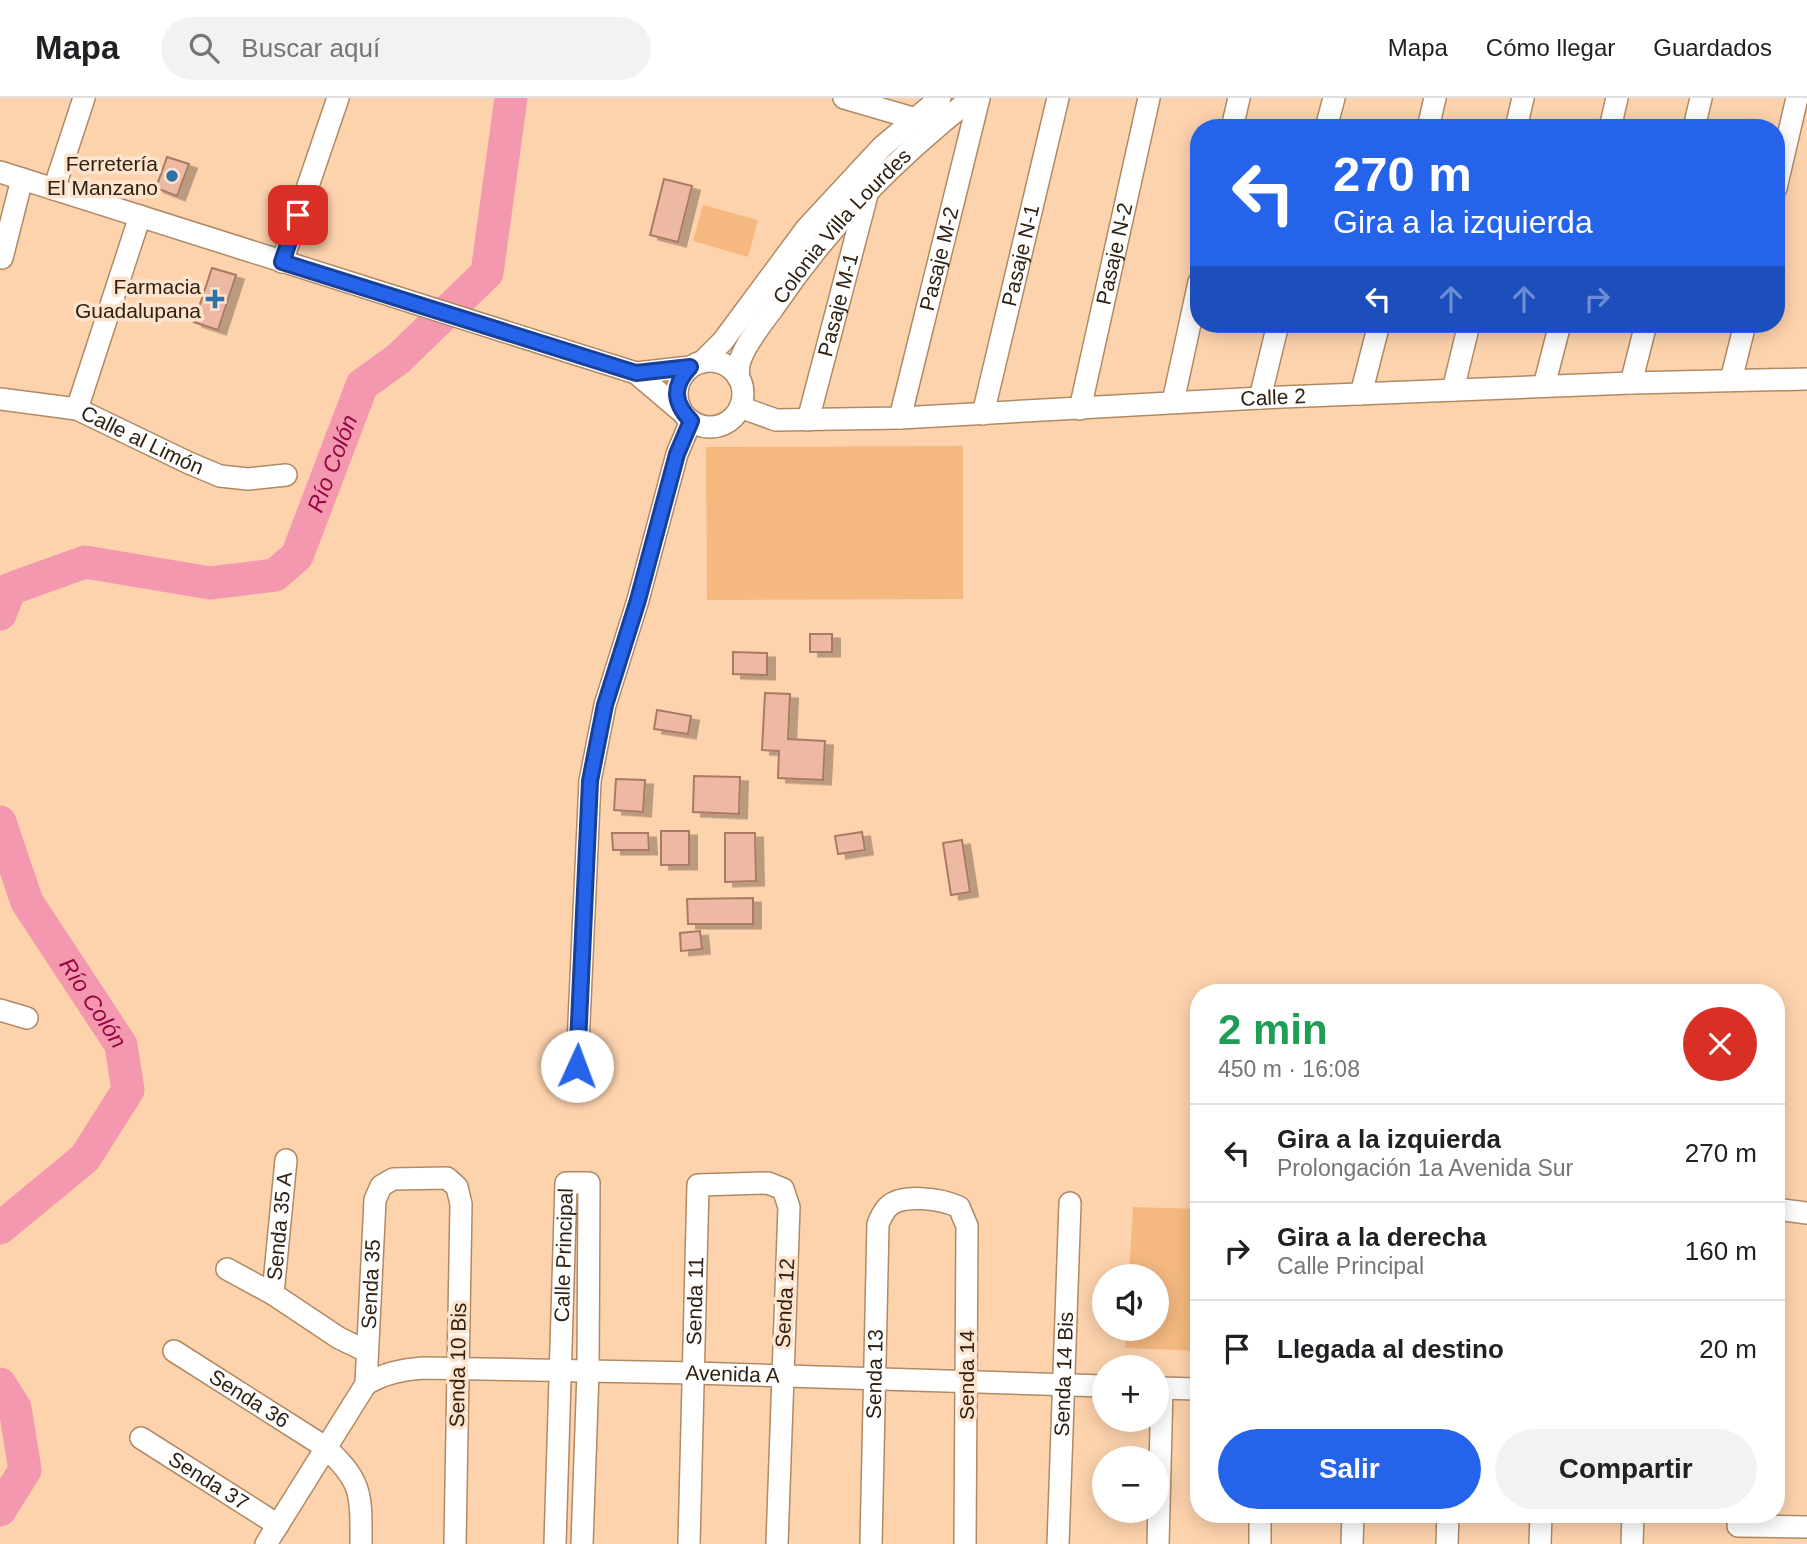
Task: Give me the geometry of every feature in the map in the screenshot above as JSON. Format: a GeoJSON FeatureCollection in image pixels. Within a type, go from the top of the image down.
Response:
{"type":"FeatureCollection","features":[{"type":"Feature","properties":{"kind":"street"},"geometry":{"type":"LineString","coordinates":[[54,189],[83,98]]}},
{"type":"Feature","properties":{"kind":"street"},"geometry":{"type":"LineString","coordinates":[[282,262],[338,98]]}},
{"type":"Feature","properties":{"kind":"street"},"geometry":{"type":"LineString","coordinates":[[844,98],[867,101],[916,119]]}},
{"type":"Feature","properties":{"kind":"street","name":"Colonia Villa Lourdes"},"geometry":{"type":"LineString","coordinates":[[696,364],[723,341],[806,229],[882,147],[940,98]]}},
{"type":"Feature","properties":{"kind":"street","name":"Colonia Villa Lourdes"},"geometry":{"type":"LineString","coordinates":[[738,377],[740,361],[787,286],[823,239],[897,160],[972,98]]}},
{"type":"Feature","properties":{"kind":"street","name":"Pasaje M-2"},"geometry":{"type":"LineString","coordinates":[[900,418],[979,98]]}},
{"type":"Feature","properties":{"kind":"street","name":"Pasaje N-1"},"geometry":{"type":"LineString","coordinates":[[982,414],[1058,98]]}},
{"type":"Feature","properties":{"kind":"street","name":"Pasaje N-2"},"geometry":{"type":"LineString","coordinates":[[1080,409],[1149,98]]}},
{"type":"Feature","properties":{"kind":"street"},"geometry":{"type":"LineString","coordinates":[[1234,119],[1239,98]]}},
{"type":"Feature","properties":{"kind":"street"},"geometry":{"type":"LineString","coordinates":[[1328,119],[1334,98]]}},
{"type":"Feature","properties":{"kind":"street"},"geometry":{"type":"LineString","coordinates":[[1430,119],[1435,98]]}},
{"type":"Feature","properties":{"kind":"street"},"geometry":{"type":"LineString","coordinates":[[1518,119],[1523,98]]}},
{"type":"Feature","properties":{"kind":"street"},"geometry":{"type":"LineString","coordinates":[[1696,119],[1701,98]]}},
{"type":"Feature","properties":{"kind":"street"},"geometry":{"type":"LineString","coordinates":[[1785,151],[1797,101]]}},
{"type":"Feature","properties":{"kind":"street"},"geometry":{"type":"LineString","coordinates":[[1611,119],[1616,102]]}},
{"type":"Feature","properties":{"kind":"street"},"geometry":{"type":"LineString","coordinates":[[0,172],[636,373],[701,426],[724,424],[734,417],[740,407],[742,387],[738,377],[723,363],[636,373]]}},
{"type":"Feature","properties":{"kind":"street"},"geometry":{"type":"LineString","coordinates":[[2,257],[22,178]]}},
{"type":"Feature","properties":{"kind":"street","name":"Pasaje M-1"},"geometry":{"type":"LineString","coordinates":[[808,420],[869,188]]}},
{"type":"Feature","properties":{"kind":"street"},"geometry":{"type":"LineString","coordinates":[[77,409],[140,216]]}},
{"type":"Feature","properties":{"kind":"street"},"geometry":{"type":"LineString","coordinates":[[1173,402],[1190,324]]}},
{"type":"Feature","properties":{"kind":"street"},"geometry":{"type":"LineString","coordinates":[[1259,398],[1276,333]]}},
{"type":"Feature","properties":{"kind":"street"},"geometry":{"type":"LineString","coordinates":[[1361,394],[1377,333]]}},
{"type":"Feature","properties":{"kind":"street"},"geometry":{"type":"LineString","coordinates":[[1453,390],[1467,333]]}},
{"type":"Feature","properties":{"kind":"street"},"geometry":{"type":"LineString","coordinates":[[1544,386],[1558,333]]}},
{"type":"Feature","properties":{"kind":"street"},"geometry":{"type":"LineString","coordinates":[[1631,383],[1644,333]]}},
{"type":"Feature","properties":{"kind":"street"},"geometry":{"type":"LineString","coordinates":[[1731,380],[1743,333]]}},
{"type":"Feature","properties":{"kind":"street"},"geometry":{"type":"LineString","coordinates":[[577,1066],[590,781],[605,705],[638,600],[686,416],[677,401],[677,388],[682,376],[696,364]]}},
{"type":"Feature","properties":{"kind":"street","name":"Calle 2"},"geometry":{"type":"LineString","coordinates":[[740,407],[776,420],[900,418],[1259,398],[1544,386],[1807,379]]}},
{"type":"Feature","properties":{"kind":"street","name":"Calle al Limón"},"geometry":{"type":"LineString","coordinates":[[0,399],[77,409],[220,475],[248,479],[286,475]]}},
{"type":"Feature","properties":{"kind":"street"},"geometry":{"type":"LineString","coordinates":[[0,1010],[27,1018]]}},
{"type":"Feature","properties":{"kind":"street","name":"Senda 35 A"},"geometry":{"type":"LineString","coordinates":[[274,1294],[286,1160]]}},
{"type":"Feature","properties":{"kind":"street","name":"Senda 35"},"geometry":{"type":"LineString","coordinates":[[366,1384],[375,1200],[381,1186],[393,1179],[447,1178],[457,1187]]}},
{"type":"Feature","properties":{"kind":"street","name":"Calle Principal"},"geometry":{"type":"LineString","coordinates":[[555,1544],[566,1183],[589,1183],[588,1372],[582,1544]]}},
{"type":"Feature","properties":{"kind":"street","name":"Senda 11"},"geometry":{"type":"LineString","coordinates":[[689,1544],[698,1185],[768,1183],[783,1189]]}},
{"type":"Feature","properties":{"kind":"street","name":"Senda 10 Bis"},"geometry":{"type":"LineString","coordinates":[[455,1544],[461,1204],[457,1187]]}},
{"type":"Feature","properties":{"kind":"street","name":"Senda 12"},"geometry":{"type":"LineString","coordinates":[[777,1544],[789,1207],[783,1189]]}},
{"type":"Feature","properties":{"kind":"street","name":"Senda 13"},"geometry":{"type":"LineString","coordinates":[[871,1544],[878,1224],[887,1207],[902,1199],[944,1200],[959,1207]]}},
{"type":"Feature","properties":{"kind":"street","name":"Senda 14 Bis"},"geometry":{"type":"LineString","coordinates":[[1058,1544],[1070,1203]]}},
{"type":"Feature","properties":{"kind":"street","name":"Senda 14"},"geometry":{"type":"LineString","coordinates":[[959,1207],[967,1226],[965,1544]]}},
{"type":"Feature","properties":{"kind":"street"},"geometry":{"type":"LineString","coordinates":[[1785,1210],[1807,1213]]}},
{"type":"Feature","properties":{"kind":"street"},"geometry":{"type":"LineString","coordinates":[[227,1269],[274,1294],[339,1338],[366,1350]]}},
{"type":"Feature","properties":{"kind":"street","name":"Senda 36"},"geometry":{"type":"LineString","coordinates":[[174,1352],[325,1447],[342,1462],[354,1480],[361,1499],[361,1544]]}},
{"type":"Feature","properties":{"kind":"street","name":"Avenida A"},"geometry":{"type":"LineString","coordinates":[[366,1384],[397,1370],[456,1370],[694,1373],[1092,1385]]}},
{"type":"Feature","properties":{"kind":"street"},"geometry":{"type":"LineString","coordinates":[[266,1544],[366,1384]]}},
{"type":"Feature","properties":{"kind":"street"},"geometry":{"type":"LineString","coordinates":[[1169,1388],[1190,1389]]}},
{"type":"Feature","properties":{"kind":"street"},"geometry":{"type":"LineString","coordinates":[[1158,1544],[1159,1432]]}},
{"type":"Feature","properties":{"kind":"street","name":"Senda 37"},"geometry":{"type":"LineString","coordinates":[[141,1438],[278,1525]]}},
{"type":"Feature","properties":{"kind":"street"},"geometry":{"type":"LineString","coordinates":[[1259,1544],[1260,1523]]}},
{"type":"Feature","properties":{"kind":"street"},"geometry":{"type":"LineString","coordinates":[[1352,1544],[1353,1523]]}},
{"type":"Feature","properties":{"kind":"street"},"geometry":{"type":"LineString","coordinates":[[1447,1544],[1448,1523]]}},
{"type":"Feature","properties":{"kind":"street"},"geometry":{"type":"LineString","coordinates":[[1540,1544],[1541,1523]]}},
{"type":"Feature","properties":{"kind":"street"},"geometry":{"type":"LineString","coordinates":[[1632,1544],[1633,1523]]}},
{"type":"Feature","properties":{"kind":"street"},"geometry":{"type":"LineString","coordinates":[[1738,1528],[1807,1527]]}},
{"type":"Feature","properties":{"kind":"shaded area"},"geometry":{"type":"Polygon","coordinates":[[[703,205],[758,220],[748,257],[693,241],[703,205]]]}},
{"type":"Feature","properties":{"kind":"shaded area"},"geometry":{"type":"Polygon","coordinates":[[[963,446],[963,599],[707,600],[706,447],[963,446]]]}},
{"type":"Feature","properties":{"kind":"shaded area"},"geometry":{"type":"Polygon","coordinates":[[[1133,1207],[1190,1209],[1190,1351],[1125,1348],[1125,1341],[1169,1341],[1169,1264],[1130,1264],[1133,1207]]]}},
{"type":"Feature","properties":{"kind":"building","name":"Ferretería El Manzano"},"geometry":{"type":"Polygon","coordinates":[[[167,157],[189,164],[177,196],[156,188],[167,157]]]}},
{"type":"Feature","properties":{"kind":"building"},"geometry":{"type":"Polygon","coordinates":[[[664,179],[692,186],[678,242],[650,235],[664,179]]]}},
{"type":"Feature","properties":{"kind":"building","name":"Farmacia Guadalupana"},"geometry":{"type":"Polygon","coordinates":[[[212,268],[236,275],[218,330],[194,322],[212,268]]]}},
{"type":"Feature","properties":{"kind":"building"},"geometry":{"type":"Polygon","coordinates":[[[810,634],[832,634],[832,652],[810,652],[810,634]]]}},
{"type":"Feature","properties":{"kind":"building"},"geometry":{"type":"Polygon","coordinates":[[[733,652],[767,653],[767,675],[733,674],[733,652]]]}},
{"type":"Feature","properties":{"kind":"building"},"geometry":{"type":"Polygon","coordinates":[[[765,693],[790,694],[788,739],[825,741],[823,780],[778,778],[779,751],[762,750],[765,693]]]}},
{"type":"Feature","properties":{"kind":"building"},"geometry":{"type":"Polygon","coordinates":[[[657,710],[691,716],[688,734],[654,729],[657,710]]]}},
{"type":"Feature","properties":{"kind":"building"},"geometry":{"type":"Polygon","coordinates":[[[694,776],[740,777],[739,814],[693,812],[694,776]]]}},
{"type":"Feature","properties":{"kind":"building"},"geometry":{"type":"Polygon","coordinates":[[[616,779],[645,780],[643,812],[614,810],[616,779]]]}},
{"type":"Feature","properties":{"kind":"building"},"geometry":{"type":"Polygon","coordinates":[[[661,831],[689,831],[689,865],[661,865],[661,831]]]}},
{"type":"Feature","properties":{"kind":"building"},"geometry":{"type":"Polygon","coordinates":[[[862,832],[865,850],[838,854],[835,836],[862,832]]]}},
{"type":"Feature","properties":{"kind":"building"},"geometry":{"type":"Polygon","coordinates":[[[612,833],[648,833],[649,850],[613,850],[612,833]]]}},
{"type":"Feature","properties":{"kind":"building"},"geometry":{"type":"Polygon","coordinates":[[[725,833],[755,833],[756,881],[725,882],[725,833]]]}},
{"type":"Feature","properties":{"kind":"building"},"geometry":{"type":"Polygon","coordinates":[[[962,840],[970,892],[951,895],[943,843],[962,840]]]}},
{"type":"Feature","properties":{"kind":"building"},"geometry":{"type":"Polygon","coordinates":[[[753,898],[753,924],[688,924],[687,899],[753,898]]]}},
{"type":"Feature","properties":{"kind":"building"},"geometry":{"type":"Polygon","coordinates":[[[700,931],[702,949],[681,951],[680,933],[700,931]]]}},
{"type":"Feature","properties":{"kind":"waterway","name":"Río Colón"},"geometry":{"type":"LineString","coordinates":[[0,614],[10,589],[85,562],[210,583],[275,575],[297,556],[362,385],[398,359],[487,273],[511,98]]}},
{"type":"Feature","properties":{"kind":"waterway","name":"Río Colón"},"geometry":{"type":"LineString","coordinates":[[0,822],[27,902],[121,1045],[128,1090],[85,1158],[0,1228]]}},
{"type":"Feature","properties":{"kind":"waterway","name":"Río Colón"},"geometry":{"type":"LineString","coordinates":[[0,1384],[15,1408],[25,1470],[0,1510]]}},
{"type":"Feature","properties":{"kind":"place","name":"Ferretería El Manzano"},"geometry":{"type":"Point","coordinates":[172,176]}},
{"type":"Feature","properties":{"kind":"place","name":"Farmacia Guadalupana"},"geometry":{"type":"Point","coordinates":[215,299]}},
{"type":"Feature","properties":{"kind":"route"},"geometry":{"type":"LineString","coordinates":[[298,215],[282,262],[636,373],[690,367],[677,388],[677,401],[682,412],[691,421],[677,454],[638,600],[605,705],[590,781],[577,1066]]}}]}
